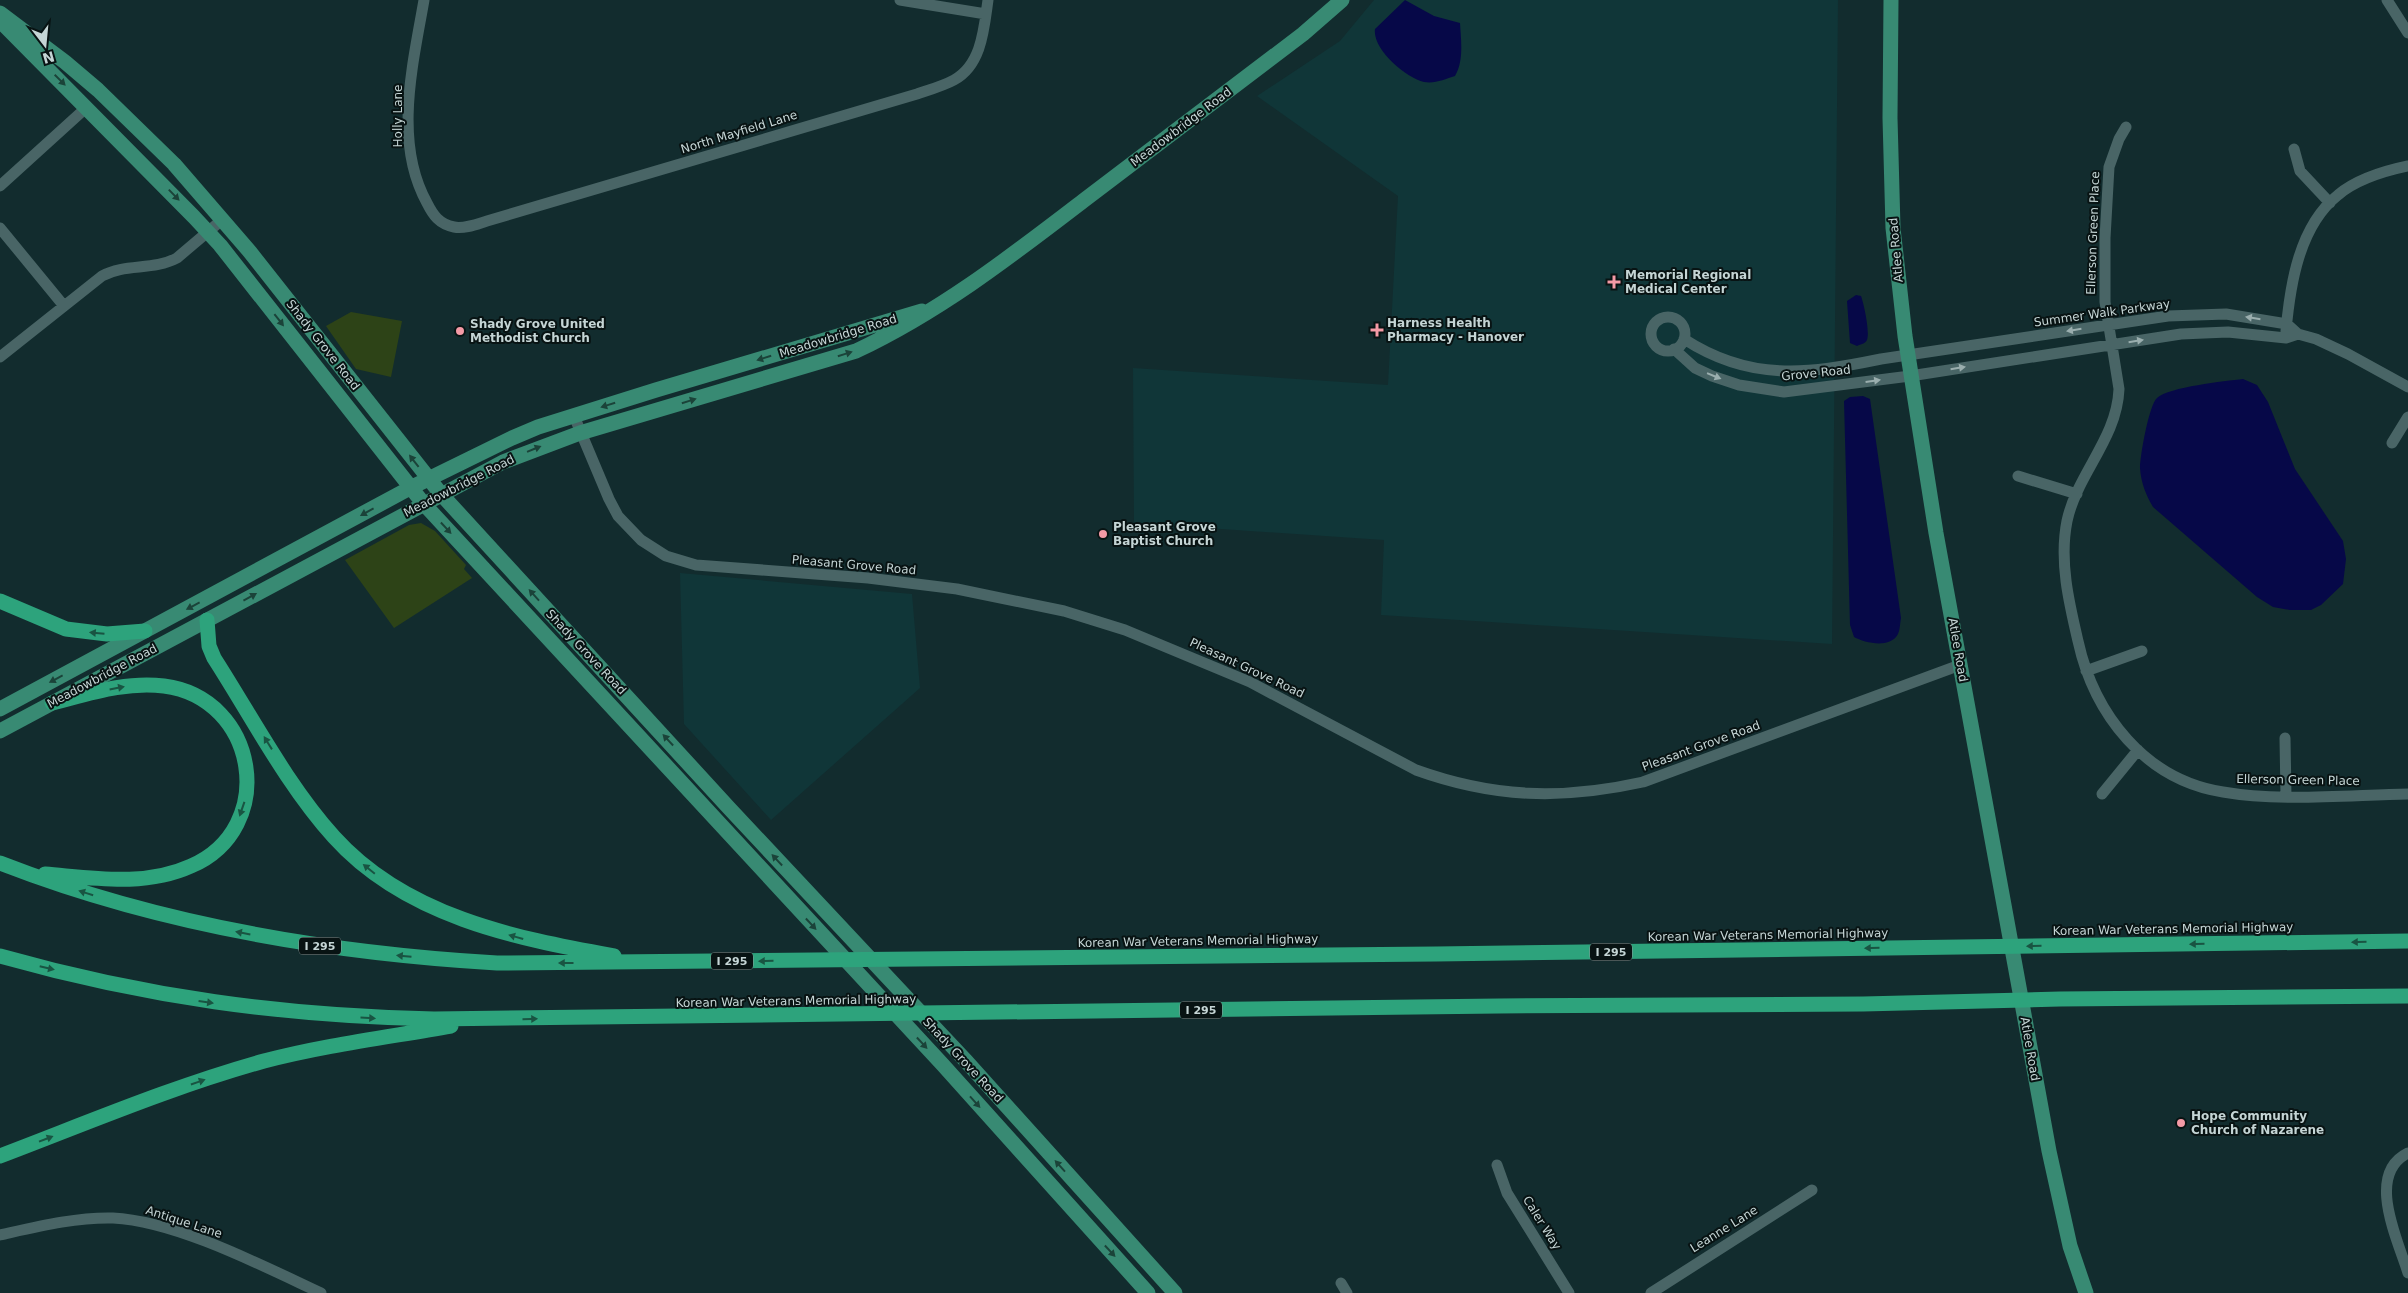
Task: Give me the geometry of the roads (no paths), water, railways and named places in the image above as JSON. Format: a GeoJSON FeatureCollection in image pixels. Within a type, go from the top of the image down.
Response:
{"type":"FeatureCollection","features":[{"type":"Feature","properties":{"kind":"highway"},"geometry":{"type":"LineString","coordinates":[[0,601],[66,629],[101,634],[145,631]]}},
{"type":"Feature","properties":{"kind":"highway"},"geometry":{"type":"LineString","coordinates":[[207,620],[209,646],[214,658],[300,794],[336,839],[381,878],[432,906],[495,931],[544,944],[650,962]]}},
{"type":"Feature","properties":{"kind":"highway"},"geometry":{"type":"LineString","coordinates":[[24,872],[131,880],[180,871],[203,860],[228,839],[241,814],[245,800],[246,765],[235,734],[216,710],[191,693],[165,686],[140,685],[110,689],[52,703]]}},
{"type":"Feature","properties":{"kind":"highway","name":"Korean War Veterans Memorial Highway"},"geometry":{"type":"LineString","coordinates":[[0,863],[85,892],[183,920],[323,947],[392,955],[497,963],[2408,941]]}},
{"type":"Feature","properties":{"kind":"highway","name":"Korean War Veterans Memorial Highway"},"geometry":{"type":"LineString","coordinates":[[0,956],[89,978],[189,999],[261,1009],[359,1017],[492,1020],[1145,1010],[1845,1004],[2060,999],[2408,996]]}},
{"type":"Feature","properties":{"kind":"highway"},"geometry":{"type":"LineString","coordinates":[[0,1156],[180,1088],[264,1061],[326,1047],[492,1020]]}},
{"type":"Feature","properties":{"kind":"main road","name":"Meadowbridge Road"},"geometry":{"type":"LineString","coordinates":[[0,731],[422,503],[503,462],[580,433],[856,351],[892,334],[944,303],[997,267],[1303,34],[1342,0]]}},
{"type":"Feature","properties":{"kind":"main road","name":"Atlee Road"},"geometry":{"type":"LineString","coordinates":[[1891,0],[1890,118],[1893,228],[1910,376],[1960,665],[2061,1209],[2086,1293]]}},
{"type":"Feature","properties":{"kind":"main road","name":"Shady Grove Road"},"geometry":{"type":"LineString","coordinates":[[0,13],[65,62],[98,90],[151,141],[223,219],[441,494],[810,896],[966,1061],[1175,1293]]}},
{"type":"Feature","properties":{"kind":"main road","name":"Shady Grove Road"},"geometry":{"type":"LineString","coordinates":[[0,21],[87,107],[208,232],[422,503],[942,1065],[1148,1293]]}},
{"type":"Feature","properties":{"kind":"main road","name":"Meadowbridge Road"},"geometry":{"type":"LineString","coordinates":[[0,709],[410,488],[512,438],[574,416],[944,303]]}},
{"type":"Feature","properties":{"kind":"main road"},"geometry":{"type":"LineString","coordinates":[[1077,1216],[1092,1202]]}},
{"type":"Feature","properties":{"kind":"street","name":"Holly Lane"},"geometry":{"type":"LineString","coordinates":[[424,0],[413,64],[409,134],[412,157],[424,197],[435,217],[444,224]]}},
{"type":"Feature","properties":{"kind":"street"},"geometry":{"type":"LineString","coordinates":[[900,0],[986,14]]}},
{"type":"Feature","properties":{"kind":"street","name":"North Mayfield Lane"},"geometry":{"type":"LineString","coordinates":[[444,224],[464,227],[487,221],[917,94],[952,81],[966,71],[976,56],[988,0]]}},
{"type":"Feature","properties":{"kind":"street"},"geometry":{"type":"LineString","coordinates":[[2387,0],[2406,25]]}},
{"type":"Feature","properties":{"kind":"street"},"geometry":{"type":"LineString","coordinates":[[0,186],[87,107]]}},
{"type":"Feature","properties":{"kind":"street","name":"Ellerson Green Place"},"geometry":{"type":"LineString","coordinates":[[2126,127],[2112,156],[2107,181],[2105,302],[2119,389],[2116,417],[2077,494],[2067,521],[2065,560],[2070,608],[2086,671],[2100,702],[2113,724],[2138,750],[2165,770],[2202,787],[2242,795],[2408,794]]}},
{"type":"Feature","properties":{"kind":"street"},"geometry":{"type":"LineString","coordinates":[[2294,150],[2300,171],[2330,203]]}},
{"type":"Feature","properties":{"kind":"street"},"geometry":{"type":"LineString","coordinates":[[2286,338],[2290,294],[2300,256],[2312,228],[2338,195],[2368,178],[2408,166]]}},
{"type":"Feature","properties":{"kind":"street"},"geometry":{"type":"LineString","coordinates":[[0,357],[108,273],[169,262],[178,258],[223,219]]}},
{"type":"Feature","properties":{"kind":"street"},"geometry":{"type":"LineString","coordinates":[[0,228],[64,306]]}},
{"type":"Feature","properties":{"kind":"street","name":"Summer Walk Parkway"},"geometry":{"type":"LineString","coordinates":[[1908,356],[2109,325],[2197,314],[2226,314],[2287,324]]}},
{"type":"Feature","properties":{"kind":"street","name":"Grove Road"},"geometry":{"type":"LineString","coordinates":[[1908,356],[1820,370],[1771,371],[1740,366],[1721,360],[1684,339],[1684,328],[1677,319],[1666,317],[1656,322],[1652,332],[1654,343],[1663,350],[1674,349],[1695,368],[1726,381],[1760,389],[1784,392],[1910,376]]}},
{"type":"Feature","properties":{"kind":"street"},"geometry":{"type":"LineString","coordinates":[[2287,324],[2298,334],[2316,339],[2348,354],[2408,388]]}},
{"type":"Feature","properties":{"kind":"street"},"geometry":{"type":"LineString","coordinates":[[1910,376],[2199,332],[2246,333],[2286,338],[2298,334]]}},
{"type":"Feature","properties":{"kind":"street"},"geometry":{"type":"LineString","coordinates":[[1674,349],[1684,339]]}},
{"type":"Feature","properties":{"kind":"street","name":"Pleasant Grove Road"},"geometry":{"type":"LineString","coordinates":[[574,416],[609,500],[618,516],[640,540],[666,556],[696,565],[868,578],[957,589],[1064,611],[1149,639],[1250,682],[1416,770],[1441,779],[1497,791],[1555,795],[1606,790],[1643,782],[1960,665]]}},
{"type":"Feature","properties":{"kind":"street"},"geometry":{"type":"LineString","coordinates":[[2392,443],[2408,417]]}},
{"type":"Feature","properties":{"kind":"street"},"geometry":{"type":"LineString","coordinates":[[2018,476],[2077,494]]}},
{"type":"Feature","properties":{"kind":"street"},"geometry":{"type":"LineString","coordinates":[[2086,671],[2142,651]]}},
{"type":"Feature","properties":{"kind":"street"},"geometry":{"type":"LineString","coordinates":[[2285,738],[2286,796]]}},
{"type":"Feature","properties":{"kind":"street"},"geometry":{"type":"LineString","coordinates":[[2102,794],[2138,750]]}},
{"type":"Feature","properties":{"kind":"street"},"geometry":{"type":"LineString","coordinates":[[2408,1153],[2397,1160],[2391,1168],[2386,1185],[2389,1213],[2408,1273]]}},
{"type":"Feature","properties":{"kind":"street","name":"Caler Way"},"geometry":{"type":"LineString","coordinates":[[1497,1165],[1507,1193],[1569,1293]]}},
{"type":"Feature","properties":{"kind":"street","name":"Leanne Lane"},"geometry":{"type":"LineString","coordinates":[[1651,1293],[1812,1190]]}},
{"type":"Feature","properties":{"kind":"street","name":"Antique Lane"},"geometry":{"type":"LineString","coordinates":[[0,1235],[30,1228],[88,1219],[132,1220],[188,1236],[321,1293]]}},
{"type":"Feature","properties":{"kind":"place","name":"Memorial Regional Medical Center"},"geometry":{"type":"Point","coordinates":[1614,282]}},
{"type":"Feature","properties":{"kind":"place","name":"Harness Health Pharmacy - Hanover"},"geometry":{"type":"Point","coordinates":[1377,330]}},
{"type":"Feature","properties":{"kind":"place","name":"Shady Grove United Methodist Church"},"geometry":{"type":"Point","coordinates":[460,331]}},
{"type":"Feature","properties":{"kind":"place","name":"Pleasant Grove Baptist Church"},"geometry":{"type":"Point","coordinates":[1103,534]}},
{"type":"Feature","properties":{"kind":"place","name":"Hope Community Church of Nazarene"},"geometry":{"type":"Point","coordinates":[2181,1123]}}]}
